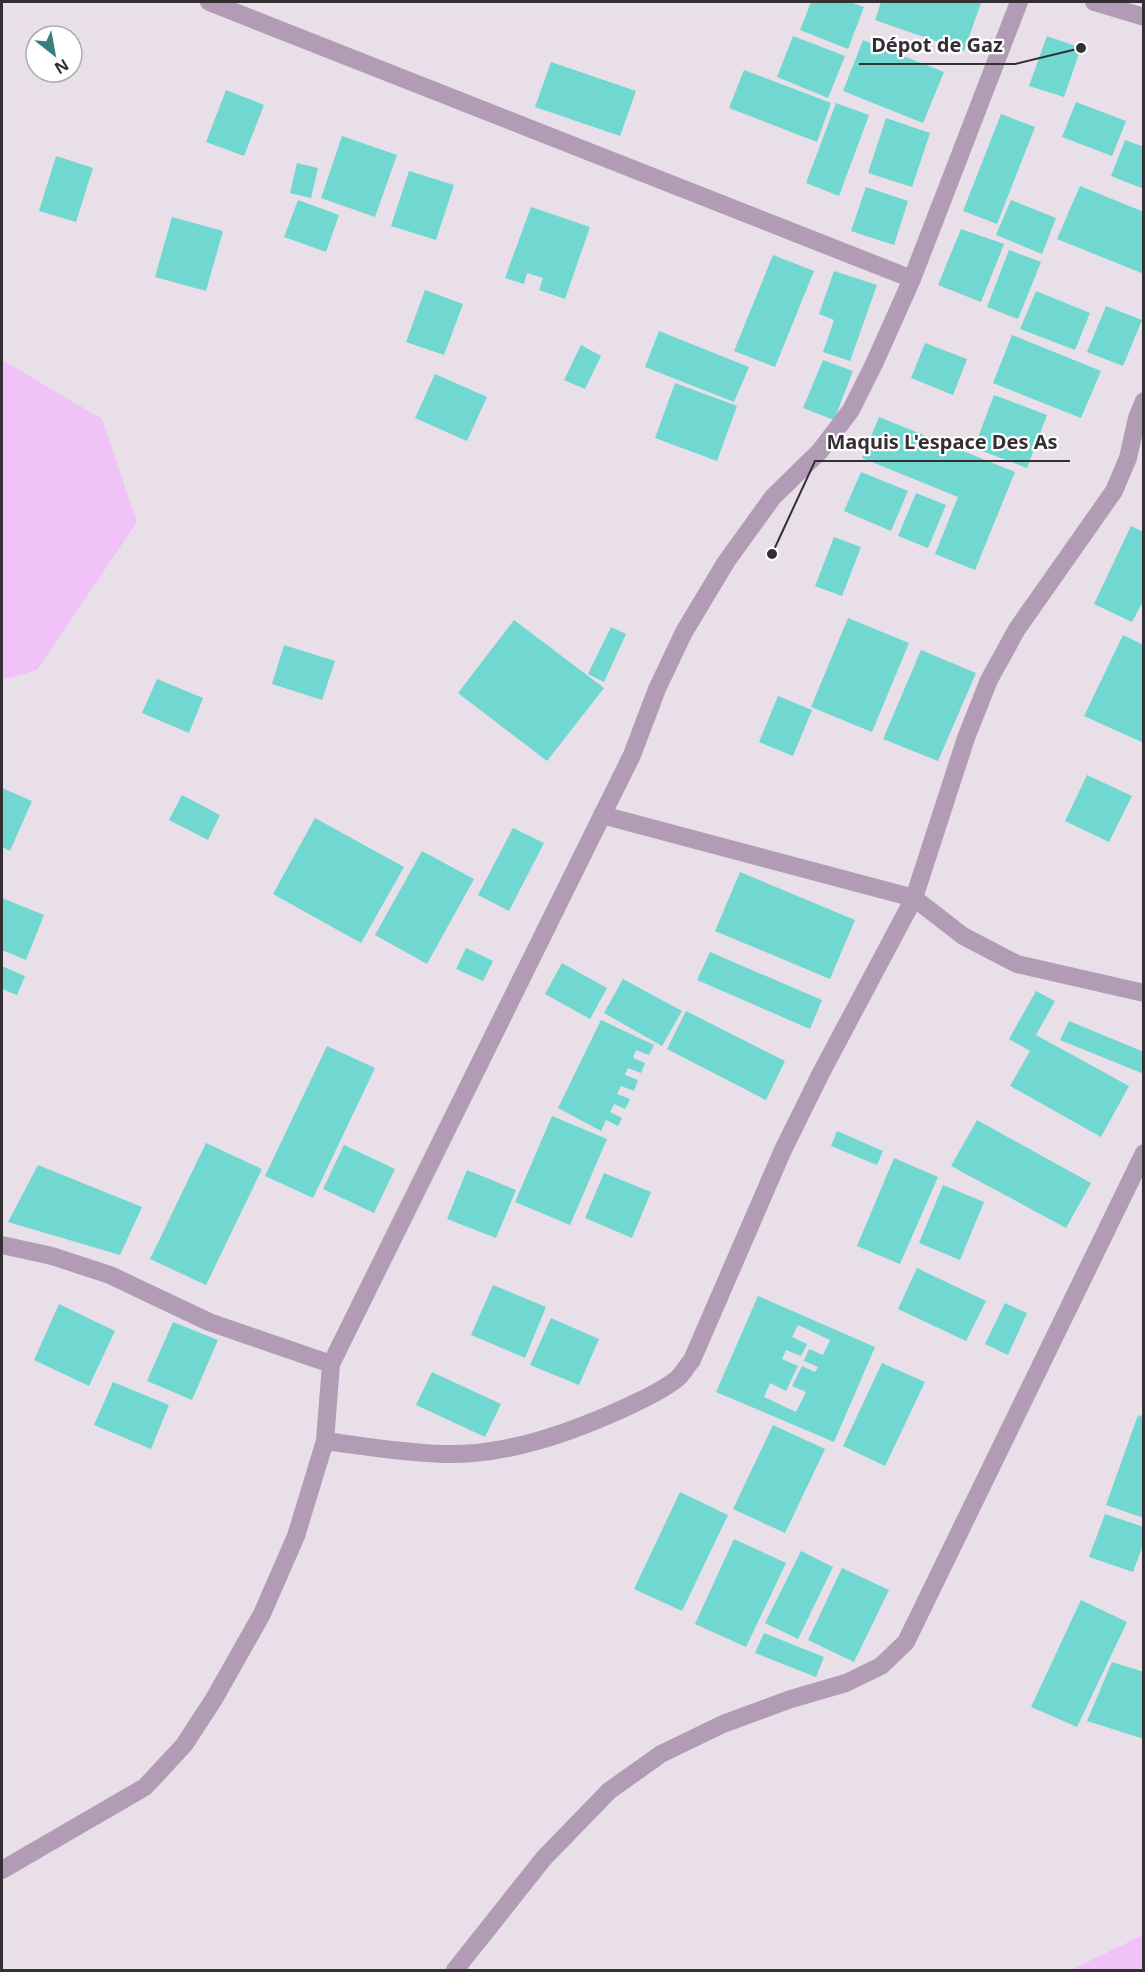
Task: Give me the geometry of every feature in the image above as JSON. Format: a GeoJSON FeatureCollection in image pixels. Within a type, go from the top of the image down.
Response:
{"type":"FeatureCollection","features":[{"type":"Feature","properties":{"kind":"street"},"geometry":{"type":"LineString","coordinates":[[209,2],[912,279]]}},
{"type":"Feature","properties":{"kind":"street"},"geometry":{"type":"LineString","coordinates":[[2,1870],[145,1786],[184,1745],[214,1699],[262,1614],[296,1536],[325,1441],[331,1364],[632,755],[657,688],[684,632],[726,562],[773,497],[820,451],[851,410],[912,279],[1019,2]]}},
{"type":"Feature","properties":{"kind":"street"},"geometry":{"type":"LineString","coordinates":[[1094,2],[1143,17]]}},
{"type":"Feature","properties":{"kind":"street"},"geometry":{"type":"LineString","coordinates":[[325,1441],[444,1454],[472,1453],[513,1446],[561,1434],[604,1418],[656,1393],[678,1377],[692,1360],[783,1150],[914,898],[966,738],[989,680],[1017,629],[1114,491],[1128,458],[1143,401]]}},
{"type":"Feature","properties":{"kind":"street"},"geometry":{"type":"LineString","coordinates":[[602,815],[914,898],[963,936],[1017,964],[1143,993]]}},
{"type":"Feature","properties":{"kind":"street"},"geometry":{"type":"LineString","coordinates":[[455,1971],[544,1858],[609,1791],[661,1754],[723,1724],[855,1679],[881,1666],[906,1642],[1143,1153]]}},
{"type":"Feature","properties":{"kind":"street"},"geometry":{"type":"LineString","coordinates":[[2,1245],[52,1256],[110,1275],[209,1322],[331,1364]]}},
{"type":"Feature","properties":{"kind":"shaded area"},"geometry":{"type":"Polygon","coordinates":[[[2,360],[102,419],[137,522],[37,670],[2,680],[2,360]]]}},
{"type":"Feature","properties":{"kind":"shaded area"},"geometry":{"type":"Polygon","coordinates":[[[1143,1935],[1143,1970],[1071,1970],[1143,1935]]]}},
{"type":"Feature","properties":{"kind":"building"},"geometry":{"type":"Polygon","coordinates":[[[811,2],[850,2],[864,7],[848,49],[800,30],[811,2]]]}},
{"type":"Feature","properties":{"kind":"building"},"geometry":{"type":"Polygon","coordinates":[[[881,2],[981,3],[964,51],[875,20],[881,2]]]}},
{"type":"Feature","properties":{"kind":"building"},"geometry":{"type":"Polygon","coordinates":[[[793,36],[845,56],[828,98],[777,77],[793,36]]]}},
{"type":"Feature","properties":{"kind":"building"},"geometry":{"type":"Polygon","coordinates":[[[1047,36],[1081,48],[1064,97],[1029,86],[1047,36]]]}},
{"type":"Feature","properties":{"kind":"building"},"geometry":{"type":"Polygon","coordinates":[[[863,40],[944,72],[923,123],[843,91],[863,40]]]}},
{"type":"Feature","properties":{"kind":"building"},"geometry":{"type":"Polygon","coordinates":[[[551,62],[636,91],[620,136],[535,107],[551,62]]]}},
{"type":"Feature","properties":{"kind":"building"},"geometry":{"type":"Polygon","coordinates":[[[744,70],[831,103],[817,142],[729,108],[744,70]]]}},
{"type":"Feature","properties":{"kind":"building"},"geometry":{"type":"Polygon","coordinates":[[[226,90],[264,105],[244,156],[206,142],[226,90]]]}},
{"type":"Feature","properties":{"kind":"building"},"geometry":{"type":"Polygon","coordinates":[[[1076,102],[1126,121],[1112,156],[1062,137],[1076,102]]]}},
{"type":"Feature","properties":{"kind":"building"},"geometry":{"type":"Polygon","coordinates":[[[836,103],[869,115],[839,196],[806,183],[836,103]]]}},
{"type":"Feature","properties":{"kind":"building"},"geometry":{"type":"Polygon","coordinates":[[[1001,114],[1035,127],[997,224],[963,211],[1001,114]]]}},
{"type":"Feature","properties":{"kind":"building"},"geometry":{"type":"Polygon","coordinates":[[[886,118],[930,133],[912,187],[868,173],[886,118]]]}},
{"type":"Feature","properties":{"kind":"building"},"geometry":{"type":"Polygon","coordinates":[[[342,136],[397,155],[375,217],[321,198],[342,136]]]}},
{"type":"Feature","properties":{"kind":"building"},"geometry":{"type":"Polygon","coordinates":[[[1125,140],[1144,147],[1144,189],[1111,176],[1125,140]]]}},
{"type":"Feature","properties":{"kind":"building"},"geometry":{"type":"Polygon","coordinates":[[[56,156],[93,168],[76,222],[39,211],[56,156]]]}},
{"type":"Feature","properties":{"kind":"building"},"geometry":{"type":"Polygon","coordinates":[[[297,163],[318,168],[311,198],[290,193],[297,163]]]}},
{"type":"Feature","properties":{"kind":"building"},"geometry":{"type":"Polygon","coordinates":[[[409,171],[454,185],[436,240],[391,226],[409,171]]]}},
{"type":"Feature","properties":{"kind":"building"},"geometry":{"type":"Polygon","coordinates":[[[1080,186],[1144,212],[1144,274],[1057,239],[1080,186]]]}},
{"type":"Feature","properties":{"kind":"building"},"geometry":{"type":"Polygon","coordinates":[[[866,187],[908,201],[894,245],[851,231],[866,187]]]}},
{"type":"Feature","properties":{"kind":"building"},"geometry":{"type":"Polygon","coordinates":[[[298,200],[339,215],[326,252],[284,237],[298,200]]]}},
{"type":"Feature","properties":{"kind":"building"},"geometry":{"type":"Polygon","coordinates":[[[1011,200],[1056,218],[1042,254],[996,235],[1011,200]]]}},
{"type":"Feature","properties":{"kind":"building"},"geometry":{"type":"Polygon","coordinates":[[[531,207],[590,227],[565,299],[539,290],[543,278],[527,273],[524,284],[505,278],[531,207]]]}},
{"type":"Feature","properties":{"kind":"building"},"geometry":{"type":"Polygon","coordinates":[[[172,217],[223,231],[206,291],[155,277],[172,217]]]}},
{"type":"Feature","properties":{"kind":"building"},"geometry":{"type":"Polygon","coordinates":[[[961,229],[1004,244],[981,302],[938,285],[961,229]]]}},
{"type":"Feature","properties":{"kind":"building"},"geometry":{"type":"Polygon","coordinates":[[[1009,250],[1041,262],[1018,319],[987,307],[1009,250]]]}},
{"type":"Feature","properties":{"kind":"building"},"geometry":{"type":"Polygon","coordinates":[[[773,255],[814,271],[775,367],[734,351],[773,255]]]}},
{"type":"Feature","properties":{"kind":"building"},"geometry":{"type":"Polygon","coordinates":[[[834,271],[877,285],[850,361],[823,352],[834,320],[819,314],[834,271]]]}},
{"type":"Feature","properties":{"kind":"building"},"geometry":{"type":"Polygon","coordinates":[[[425,290],[463,304],[444,355],[406,342],[425,290]]]}},
{"type":"Feature","properties":{"kind":"building"},"geometry":{"type":"Polygon","coordinates":[[[1036,291],[1090,313],[1075,350],[1020,329],[1036,291]]]}},
{"type":"Feature","properties":{"kind":"building"},"geometry":{"type":"Polygon","coordinates":[[[1106,306],[1142,320],[1123,366],[1087,352],[1106,306]]]}},
{"type":"Feature","properties":{"kind":"building"},"geometry":{"type":"Polygon","coordinates":[[[659,331],[749,367],[734,402],[645,367],[659,331]]]}},
{"type":"Feature","properties":{"kind":"building"},"geometry":{"type":"Polygon","coordinates":[[[1012,335],[1101,371],[1081,418],[993,383],[1012,335]]]}},
{"type":"Feature","properties":{"kind":"building"},"geometry":{"type":"Polygon","coordinates":[[[925,343],[967,359],[953,395],[911,378],[925,343]]]}},
{"type":"Feature","properties":{"kind":"building"},"geometry":{"type":"Polygon","coordinates":[[[581,345],[601,356],[585,389],[564,380],[581,345]]]}},
{"type":"Feature","properties":{"kind":"building"},"geometry":{"type":"Polygon","coordinates":[[[823,360],[853,371],[834,420],[803,408],[823,360]]]}},
{"type":"Feature","properties":{"kind":"building"},"geometry":{"type":"Polygon","coordinates":[[[435,374],[487,397],[467,441],[415,418],[435,374]]]}},
{"type":"Feature","properties":{"kind":"building"},"geometry":{"type":"Polygon","coordinates":[[[675,383],[737,406],[717,461],[655,438],[675,383]]]}},
{"type":"Feature","properties":{"kind":"building"},"geometry":{"type":"Polygon","coordinates":[[[994,395],[1047,415],[1027,468],[974,448],[994,395]]]}},
{"type":"Feature","properties":{"kind":"building"},"geometry":{"type":"Polygon","coordinates":[[[879,417],[1015,472],[975,570],[935,554],[958,497],[862,458],[879,417]]]}},
{"type":"Feature","properties":{"kind":"building"},"geometry":{"type":"Polygon","coordinates":[[[861,472],[908,491],[891,531],[844,511],[861,472]]]}},
{"type":"Feature","properties":{"kind":"building"},"geometry":{"type":"Polygon","coordinates":[[[916,493],[946,505],[928,548],[898,536],[916,493]]]}},
{"type":"Feature","properties":{"kind":"building"},"geometry":{"type":"Polygon","coordinates":[[[1131,526],[1144,532],[1144,599],[1132,622],[1094,604],[1131,526]]]}},
{"type":"Feature","properties":{"kind":"building"},"geometry":{"type":"Polygon","coordinates":[[[834,537],[861,547],[842,596],[815,586],[834,537]]]}},
{"type":"Feature","properties":{"kind":"building"},"geometry":{"type":"Polygon","coordinates":[[[848,618],[909,643],[872,732],[811,707],[848,618]]]}},
{"type":"Feature","properties":{"kind":"building"},"geometry":{"type":"Polygon","coordinates":[[[514,620],[604,688],[547,761],[458,693],[514,620]]]}},
{"type":"Feature","properties":{"kind":"building"},"geometry":{"type":"Polygon","coordinates":[[[611,627],[626,634],[604,682],[588,674],[611,627]]]}},
{"type":"Feature","properties":{"kind":"building"},"geometry":{"type":"Polygon","coordinates":[[[1123,635],[1144,645],[1144,743],[1084,716],[1123,635]]]}},
{"type":"Feature","properties":{"kind":"building"},"geometry":{"type":"Polygon","coordinates":[[[284,645],[335,661],[322,700],[272,684],[284,645]]]}},
{"type":"Feature","properties":{"kind":"building"},"geometry":{"type":"Polygon","coordinates":[[[921,650],[976,673],[938,761],[883,739],[921,650]]]}},
{"type":"Feature","properties":{"kind":"building"},"geometry":{"type":"Polygon","coordinates":[[[157,679],[203,698],[189,733],[142,713],[157,679]]]}},
{"type":"Feature","properties":{"kind":"building"},"geometry":{"type":"Polygon","coordinates":[[[778,696],[812,710],[793,756],[759,742],[778,696]]]}},
{"type":"Feature","properties":{"kind":"building"},"geometry":{"type":"Polygon","coordinates":[[[1087,775],[1132,796],[1109,842],[1065,821],[1087,775]]]}},
{"type":"Feature","properties":{"kind":"building"},"geometry":{"type":"Polygon","coordinates":[[[2,788],[32,801],[10,851],[2,847],[2,788]]]}},
{"type":"Feature","properties":{"kind":"building"},"geometry":{"type":"Polygon","coordinates":[[[182,795],[220,815],[208,840],[169,820],[182,795]]]}},
{"type":"Feature","properties":{"kind":"building"},"geometry":{"type":"Polygon","coordinates":[[[315,818],[404,867],[361,943],[273,894],[315,818]]]}},
{"type":"Feature","properties":{"kind":"building"},"geometry":{"type":"Polygon","coordinates":[[[513,828],[544,843],[509,911],[478,895],[513,828]]]}},
{"type":"Feature","properties":{"kind":"building"},"geometry":{"type":"Polygon","coordinates":[[[422,851],[474,879],[427,964],[375,935],[422,851]]]}},
{"type":"Feature","properties":{"kind":"building"},"geometry":{"type":"Polygon","coordinates":[[[740,872],[855,920],[830,979],[715,931],[740,872]]]}},
{"type":"Feature","properties":{"kind":"building"},"geometry":{"type":"Polygon","coordinates":[[[2,898],[44,915],[26,960],[2,950],[2,898]]]}},
{"type":"Feature","properties":{"kind":"building"},"geometry":{"type":"Polygon","coordinates":[[[466,948],[493,961],[483,981],[456,969],[466,948]]]}},
{"type":"Feature","properties":{"kind":"building"},"geometry":{"type":"Polygon","coordinates":[[[710,952],[822,1000],[810,1029],[697,980],[710,952]]]}},
{"type":"Feature","properties":{"kind":"building"},"geometry":{"type":"Polygon","coordinates":[[[562,963],[607,988],[590,1019],[545,994],[562,963]]]}},
{"type":"Feature","properties":{"kind":"building"},"geometry":{"type":"Polygon","coordinates":[[[2,966],[25,976],[17,995],[2,989],[2,966]]]}},
{"type":"Feature","properties":{"kind":"building"},"geometry":{"type":"Polygon","coordinates":[[[623,979],[682,1011],[662,1046],[604,1013],[623,979]]]}},
{"type":"Feature","properties":{"kind":"building"},"geometry":{"type":"Polygon","coordinates":[[[1036,991],[1055,1001],[1036,1035],[1129,1086],[1101,1137],[1010,1086],[1030,1051],[1009,1039],[1036,991]]]}},
{"type":"Feature","properties":{"kind":"building"},"geometry":{"type":"Polygon","coordinates":[[[686,1011],[785,1061],[766,1100],[667,1049],[686,1011]]]}},
{"type":"Feature","properties":{"kind":"building"},"geometry":{"type":"Polygon","coordinates":[[[601,1020],[654,1045],[649,1055],[636,1050],[633,1058],[645,1063],[641,1073],[628,1068],[625,1075],[638,1080],[634,1091],[621,1086],[617,1094],[630,1099],[625,1109],[614,1104],[610,1112],[622,1118],[618,1126],[606,1120],[601,1131],[558,1108],[601,1020]]]}},
{"type":"Feature","properties":{"kind":"building"},"geometry":{"type":"Polygon","coordinates":[[[1069,1021],[1144,1052],[1144,1074],[1060,1040],[1069,1021]]]}},
{"type":"Feature","properties":{"kind":"building"},"geometry":{"type":"Polygon","coordinates":[[[327,1046],[375,1068],[313,1198],[265,1176],[327,1046]]]}},
{"type":"Feature","properties":{"kind":"building"},"geometry":{"type":"Polygon","coordinates":[[[552,1116],[607,1139],[570,1225],[515,1202],[552,1116]]]}},
{"type":"Feature","properties":{"kind":"building"},"geometry":{"type":"Polygon","coordinates":[[[977,1120],[1091,1183],[1066,1228],[951,1166],[977,1120]]]}},
{"type":"Feature","properties":{"kind":"building"},"geometry":{"type":"Polygon","coordinates":[[[837,1131],[883,1151],[877,1165],[831,1146],[837,1131]]]}},
{"type":"Feature","properties":{"kind":"building"},"geometry":{"type":"Polygon","coordinates":[[[206,1143],[262,1169],[206,1285],[150,1259],[206,1143]]]}},
{"type":"Feature","properties":{"kind":"building"},"geometry":{"type":"Polygon","coordinates":[[[344,1145],[395,1169],[374,1213],[323,1189],[344,1145]]]}},
{"type":"Feature","properties":{"kind":"building"},"geometry":{"type":"Polygon","coordinates":[[[894,1158],[938,1177],[900,1264],[857,1246],[894,1158]]]}},
{"type":"Feature","properties":{"kind":"building"},"geometry":{"type":"Polygon","coordinates":[[[38,1165],[142,1207],[120,1255],[8,1222],[38,1165]]]}},
{"type":"Feature","properties":{"kind":"building"},"geometry":{"type":"Polygon","coordinates":[[[467,1170],[516,1190],[496,1238],[447,1219],[467,1170]]]}},
{"type":"Feature","properties":{"kind":"building"},"geometry":{"type":"Polygon","coordinates":[[[604,1173],[651,1192],[632,1238],[585,1218],[604,1173]]]}},
{"type":"Feature","properties":{"kind":"building"},"geometry":{"type":"Polygon","coordinates":[[[943,1185],[984,1202],[960,1260],[919,1243],[943,1185]]]}},
{"type":"Feature","properties":{"kind":"building"},"geometry":{"type":"Polygon","coordinates":[[[917,1268],[986,1301],[966,1341],[898,1309],[917,1268]]]}},
{"type":"Feature","properties":{"kind":"building"},"geometry":{"type":"Polygon","coordinates":[[[493,1285],[546,1307],[525,1358],[471,1335],[493,1285]]]}},
{"type":"Feature","properties":{"kind":"building"},"geometry":{"type":"Polygon","coordinates":[[[758,1296],[875,1347],[834,1442],[716,1392],[758,1296]],[[798,1325],[792,1337],[807,1344],[801,1356],[786,1350],[782,1359],[798,1366],[786,1391],[770,1383],[764,1397],[796,1412],[806,1392],[792,1386],[802,1366],[815,1372],[818,1367],[804,1361],[809,1349],[823,1355],[830,1340],[798,1325]]]}},
{"type":"Feature","properties":{"kind":"building"},"geometry":{"type":"Polygon","coordinates":[[[1005,1303],[1027,1313],[1008,1355],[985,1344],[1005,1303]]]}},
{"type":"Feature","properties":{"kind":"building"},"geometry":{"type":"Polygon","coordinates":[[[59,1304],[115,1331],[89,1386],[34,1360],[59,1304]]]}},
{"type":"Feature","properties":{"kind":"building"},"geometry":{"type":"Polygon","coordinates":[[[551,1318],[599,1339],[579,1385],[530,1365],[551,1318]]]}},
{"type":"Feature","properties":{"kind":"building"},"geometry":{"type":"Polygon","coordinates":[[[173,1322],[218,1340],[192,1400],[147,1381],[173,1322]]]}},
{"type":"Feature","properties":{"kind":"building"},"geometry":{"type":"Polygon","coordinates":[[[882,1363],[925,1382],[885,1466],[843,1446],[882,1363]]]}},
{"type":"Feature","properties":{"kind":"building"},"geometry":{"type":"Polygon","coordinates":[[[432,1372],[501,1404],[485,1437],[416,1405],[432,1372]]]}},
{"type":"Feature","properties":{"kind":"building"},"geometry":{"type":"Polygon","coordinates":[[[113,1382],[169,1405],[151,1449],[94,1425],[113,1382]]]}},
{"type":"Feature","properties":{"kind":"building"},"geometry":{"type":"Polygon","coordinates":[[[1138,1415],[1144,1417],[1144,1518],[1106,1505],[1138,1415]]]}},
{"type":"Feature","properties":{"kind":"building"},"geometry":{"type":"Polygon","coordinates":[[[773,1425],[825,1449],[785,1533],[733,1509],[773,1425]]]}},
{"type":"Feature","properties":{"kind":"building"},"geometry":{"type":"Polygon","coordinates":[[[680,1492],[728,1515],[682,1611],[634,1589],[680,1492]]]}},
{"type":"Feature","properties":{"kind":"building"},"geometry":{"type":"Polygon","coordinates":[[[1105,1514],[1144,1527],[1144,1542],[1133,1572],[1089,1557],[1105,1514]]]}},
{"type":"Feature","properties":{"kind":"building"},"geometry":{"type":"Polygon","coordinates":[[[734,1539],[786,1563],[746,1647],[695,1624],[734,1539]]]}},
{"type":"Feature","properties":{"kind":"building"},"geometry":{"type":"Polygon","coordinates":[[[801,1551],[833,1567],[798,1639],[765,1623],[801,1551]]]}},
{"type":"Feature","properties":{"kind":"building"},"geometry":{"type":"Polygon","coordinates":[[[842,1568],[889,1590],[854,1662],[808,1640],[842,1568]]]}},
{"type":"Feature","properties":{"kind":"building"},"geometry":{"type":"Polygon","coordinates":[[[1081,1600],[1127,1622],[1077,1727],[1031,1707],[1081,1600]]]}},
{"type":"Feature","properties":{"kind":"building"},"geometry":{"type":"Polygon","coordinates":[[[764,1633],[824,1657],[816,1677],[755,1653],[764,1633]]]}},
{"type":"Feature","properties":{"kind":"building"},"geometry":{"type":"Polygon","coordinates":[[[1112,1662],[1144,1672],[1144,1739],[1087,1721],[1112,1662]]]}},
{"type":"Feature","properties":{"kind":"place","name":"Dépot de Gaz"},"geometry":{"type":"Point","coordinates":[1081,48]}},
{"type":"Feature","properties":{"kind":"place","name":"Maquis L'espace Des As"},"geometry":{"type":"Point","coordinates":[772,554]}}]}
